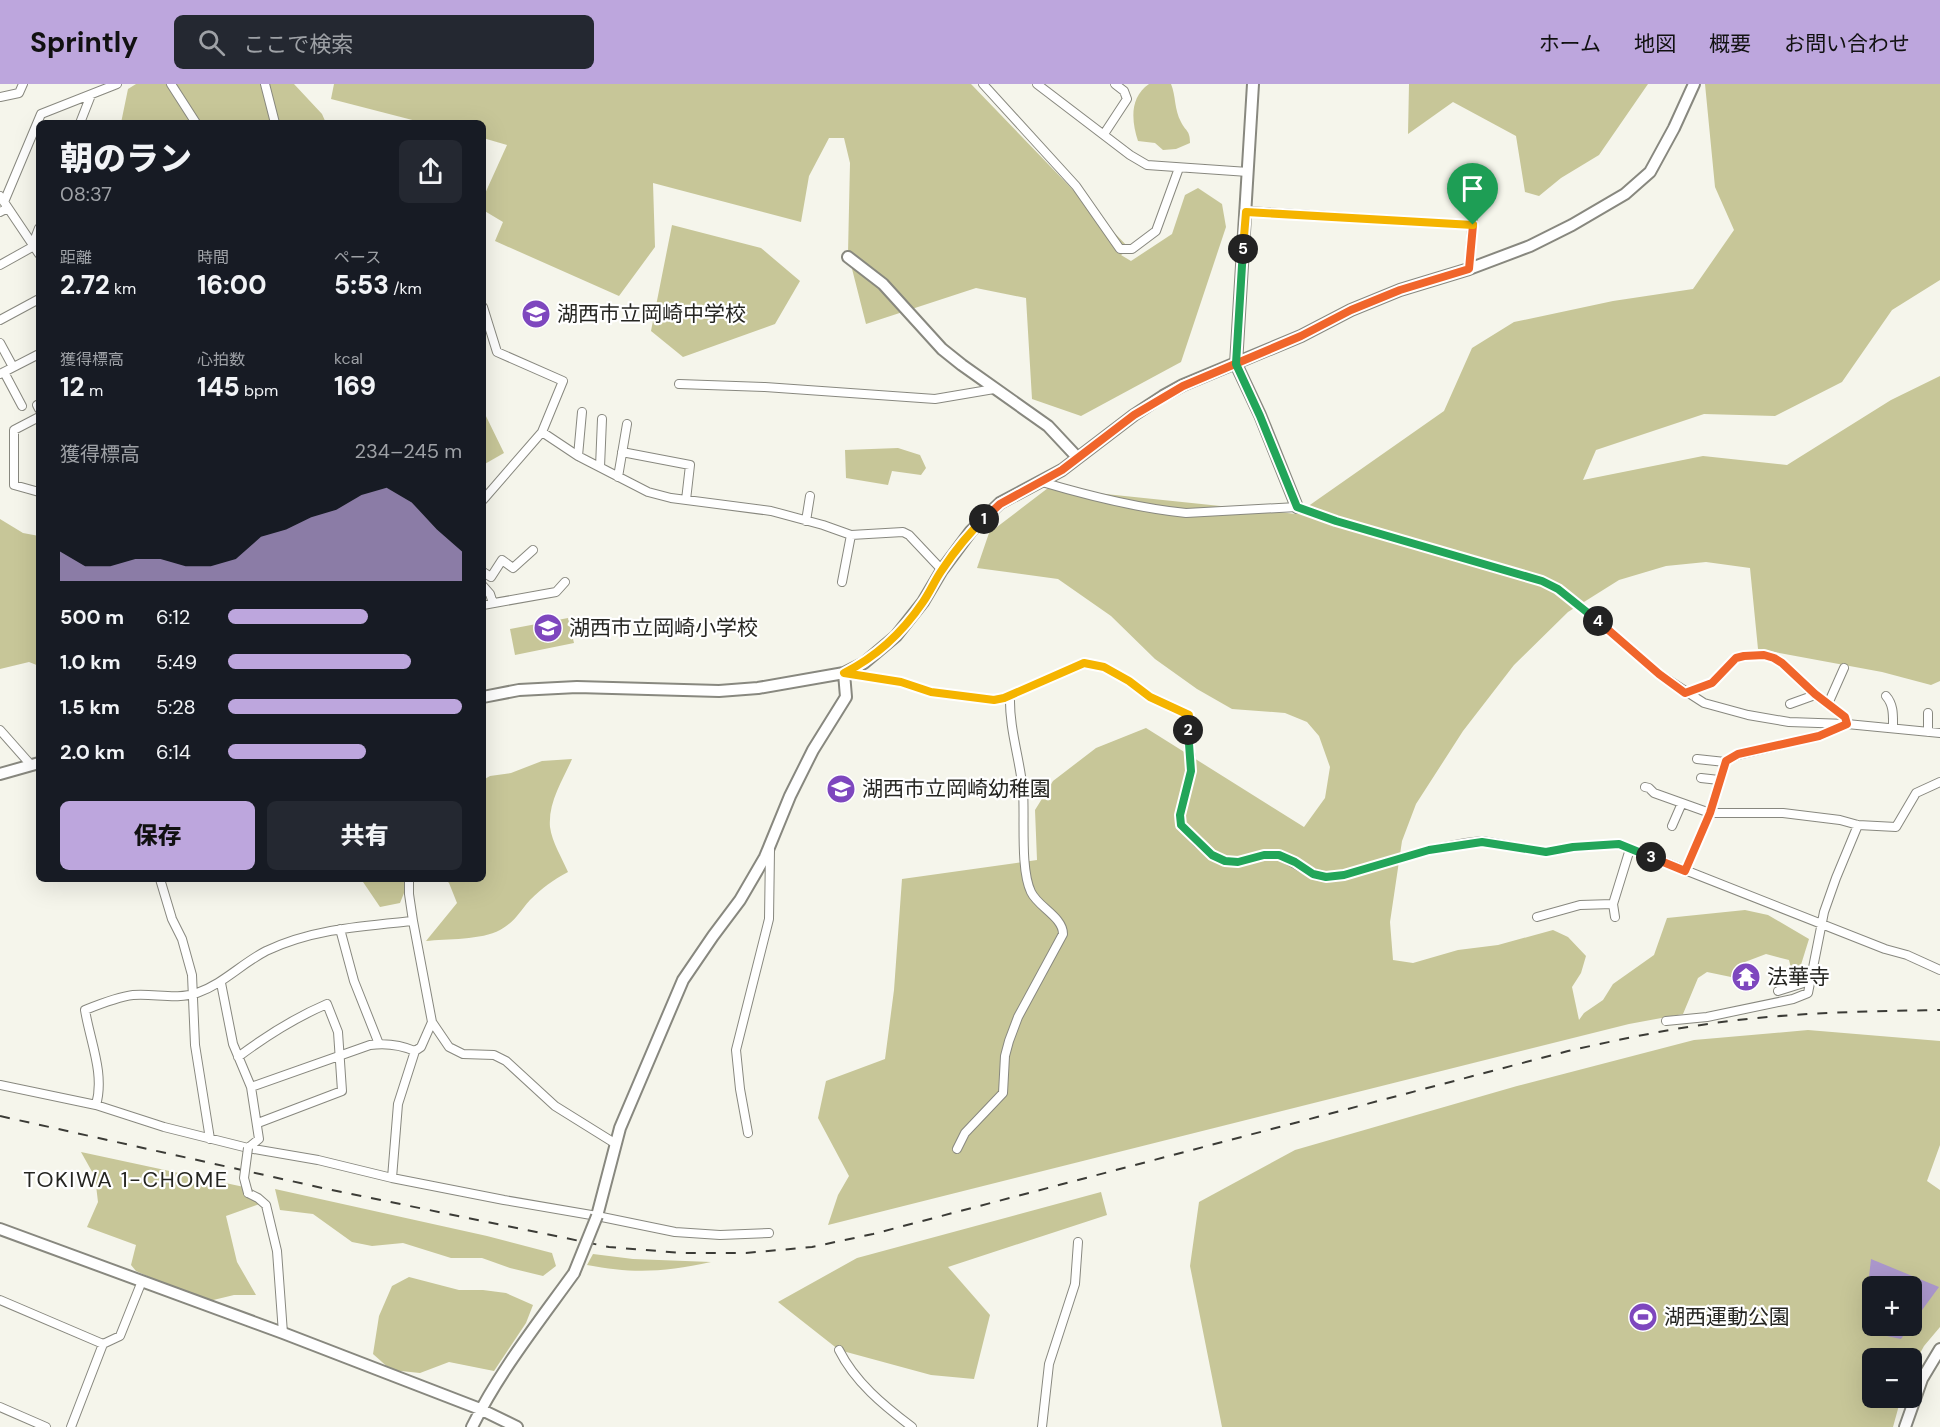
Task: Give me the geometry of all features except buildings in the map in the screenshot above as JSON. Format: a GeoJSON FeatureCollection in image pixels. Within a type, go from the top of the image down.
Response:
{"type":"FeatureCollection","features":[{"type":"Feature","properties":{"kind":"main road"},"geometry":{"type":"LineString","coordinates":[[1252,84],[1236,364],[1297,507]]}},
{"type":"Feature","properties":{"kind":"main road"},"geometry":{"type":"LineString","coordinates":[[486,696],[519,690],[577,687],[719,691],[758,688],[844,673],[864,663],[896,636],[923,602],[942,570],[971,531],[1000,504],[1062,470],[1134,415],[1183,386],[1301,336],[1361,306],[1400,290],[1469,269],[1530,246],[1625,194],[1650,172],[1694,84]]}},
{"type":"Feature","properties":{"kind":"main road"},"geometry":{"type":"LineString","coordinates":[[848,257],[883,284],[942,349],[1048,426],[1077,457]]}},
{"type":"Feature","properties":{"kind":"main road"},"geometry":{"type":"LineString","coordinates":[[472,1427],[480,1409],[519,1350],[574,1273],[597,1216],[620,1128],[683,981],[713,936],[741,900],[765,857],[790,796],[813,750],[846,698],[844,673]]}},
{"type":"Feature","properties":{"kind":"main road"},"geometry":{"type":"LineString","coordinates":[[0,774],[35,764]]}},
{"type":"Feature","properties":{"kind":"main road"},"geometry":{"type":"LineString","coordinates":[[0,1229],[283,1333],[480,1409],[517,1427]]}},
{"type":"Feature","properties":{"kind":"main road"},"geometry":{"type":"LineString","coordinates":[[1905,1427],[1922,1379],[1940,1349]]}},
{"type":"Feature","properties":{"kind":"street"},"geometry":{"type":"LineString","coordinates":[[0,97],[19,93],[23,84]]}},
{"type":"Feature","properties":{"kind":"street"},"geometry":{"type":"LineString","coordinates":[[38,120],[41,114],[117,84]]}},
{"type":"Feature","properties":{"kind":"street"},"geometry":{"type":"LineString","coordinates":[[171,84],[194,120]]}},
{"type":"Feature","properties":{"kind":"street"},"geometry":{"type":"LineString","coordinates":[[265,84],[274,120]]}},
{"type":"Feature","properties":{"kind":"street"},"geometry":{"type":"LineString","coordinates":[[983,84],[1076,186],[1120,249],[1132,249],[1156,231],[1179,168]]}},
{"type":"Feature","properties":{"kind":"street"},"geometry":{"type":"LineString","coordinates":[[1037,84],[1147,165],[1248,172]]}},
{"type":"Feature","properties":{"kind":"street"},"geometry":{"type":"LineString","coordinates":[[1104,134],[1127,99],[1124,91],[1115,84]]}},
{"type":"Feature","properties":{"kind":"street"},"geometry":{"type":"LineString","coordinates":[[81,120],[91,95]]}},
{"type":"Feature","properties":{"kind":"street"},"geometry":{"type":"LineString","coordinates":[[0,265],[35,248],[3,205],[36,126]]}},
{"type":"Feature","properties":{"kind":"street"},"geometry":{"type":"LineString","coordinates":[[1469,269],[1476,170]]}},
{"type":"Feature","properties":{"kind":"street"},"geometry":{"type":"LineString","coordinates":[[1246,212],[1473,225]]}},
{"type":"Feature","properties":{"kind":"street"},"geometry":{"type":"LineString","coordinates":[[0,320],[36,301]]}},
{"type":"Feature","properties":{"kind":"street"},"geometry":{"type":"LineString","coordinates":[[486,317],[497,352],[563,381],[542,432],[486,497]]}},
{"type":"Feature","properties":{"kind":"street"},"geometry":{"type":"LineString","coordinates":[[0,343],[14,367]]}},
{"type":"Feature","properties":{"kind":"street"},"geometry":{"type":"LineString","coordinates":[[22,406],[2,373],[36,356]]}},
{"type":"Feature","properties":{"kind":"street"},"geometry":{"type":"LineString","coordinates":[[679,384],[765,387],[934,399],[994,388]]}},
{"type":"Feature","properties":{"kind":"street"},"geometry":{"type":"LineString","coordinates":[[578,456],[582,412]]}},
{"type":"Feature","properties":{"kind":"street"},"geometry":{"type":"LineString","coordinates":[[36,419],[14,430],[14,485],[36,491]]}},
{"type":"Feature","properties":{"kind":"street"},"geometry":{"type":"LineString","coordinates":[[600,467],[602,419]]}},
{"type":"Feature","properties":{"kind":"street"},"geometry":{"type":"LineString","coordinates":[[618,477],[627,424]]}},
{"type":"Feature","properties":{"kind":"street"},"geometry":{"type":"LineString","coordinates":[[542,432],[578,456],[653,494],[771,511],[851,535],[903,532],[909,535],[942,570]]}},
{"type":"Feature","properties":{"kind":"street"},"geometry":{"type":"LineString","coordinates":[[622,452],[690,465],[687,500]]}},
{"type":"Feature","properties":{"kind":"street"},"geometry":{"type":"LineString","coordinates":[[1042,482],[1106,499],[1186,513],[1297,507],[1336,521],[1514,572],[1558,589],[1659,674],[1685,693],[1704,703],[1769,719],[1940,733]]}},
{"type":"Feature","properties":{"kind":"street"},"geometry":{"type":"LineString","coordinates":[[807,520],[810,496]]}},
{"type":"Feature","properties":{"kind":"street"},"geometry":{"type":"LineString","coordinates":[[842,582],[851,535]]}},
{"type":"Feature","properties":{"kind":"street"},"geometry":{"type":"LineString","coordinates":[[487,575],[502,560],[513,568],[533,550]]}},
{"type":"Feature","properties":{"kind":"street"},"geometry":{"type":"LineString","coordinates":[[486,604],[556,592],[566,582]]}},
{"type":"Feature","properties":{"kind":"street"},"geometry":{"type":"LineString","coordinates":[[486,589],[493,603]]}},
{"type":"Feature","properties":{"kind":"street"},"geometry":{"type":"LineString","coordinates":[[1685,693],[1712,683],[1736,658],[1758,655],[1774,658],[1845,717],[1847,724]]}},
{"type":"Feature","properties":{"kind":"street"},"geometry":{"type":"LineString","coordinates":[[844,673],[901,682],[931,692],[994,700],[1010,696],[1084,663],[1104,667],[1129,681],[1150,697],[1189,715],[1188,744],[1191,771],[1180,815],[1181,825],[1205,849],[1225,861],[1238,862],[1264,855],[1279,855],[1313,874],[1326,877],[1344,875],[1429,850],[1466,843],[1482,842],[1546,852],[1573,847],[1619,844],[1885,949],[1907,955],[1940,970]]}},
{"type":"Feature","properties":{"kind":"street"},"geometry":{"type":"LineString","coordinates":[[1828,704],[1844,668]]}},
{"type":"Feature","properties":{"kind":"street"},"geometry":{"type":"LineString","coordinates":[[1790,704],[1815,694]]}},
{"type":"Feature","properties":{"kind":"street"},"geometry":{"type":"LineString","coordinates":[[957,1149],[965,1133],[1003,1093],[1005,1056],[1018,1017],[1063,934],[1060,924],[1031,892],[1026,876],[1023,790],[1009,716],[1010,696]]}},
{"type":"Feature","properties":{"kind":"street"},"geometry":{"type":"LineString","coordinates":[[1886,696],[1891,701],[1893,728]]}},
{"type":"Feature","properties":{"kind":"street"},"geometry":{"type":"LineString","coordinates":[[1928,713],[1928,732]]}},
{"type":"Feature","properties":{"kind":"street"},"geometry":{"type":"LineString","coordinates":[[1697,759],[1725,762],[1738,754],[1819,736],[1847,724]]}},
{"type":"Feature","properties":{"kind":"street"},"geometry":{"type":"LineString","coordinates":[[0,730],[35,764]]}},
{"type":"Feature","properties":{"kind":"street"},"geometry":{"type":"LineString","coordinates":[[1685,871],[1710,813],[1725,762]]}},
{"type":"Feature","properties":{"kind":"street"},"geometry":{"type":"LineString","coordinates":[[1701,778],[1719,780]]}},
{"type":"Feature","properties":{"kind":"street"},"geometry":{"type":"LineString","coordinates":[[1645,787],[1654,793],[1710,813],[1783,813],[1840,820],[1858,825],[1896,827],[1916,793],[1940,782]]}},
{"type":"Feature","properties":{"kind":"street"},"geometry":{"type":"LineString","coordinates":[[1672,826],[1682,803]]}},
{"type":"Feature","properties":{"kind":"street"},"geometry":{"type":"LineString","coordinates":[[1666,1021],[1707,1017],[1793,999],[1808,993],[1821,924],[1836,878],[1858,825]]}},
{"type":"Feature","properties":{"kind":"street"},"geometry":{"type":"LineString","coordinates":[[748,1132],[736,1050],[770,919],[770,843]]}},
{"type":"Feature","properties":{"kind":"street"},"geometry":{"type":"LineString","coordinates":[[1615,917],[1613,904],[1630,849]]}},
{"type":"Feature","properties":{"kind":"street"},"geometry":{"type":"LineString","coordinates":[[161,882],[172,919],[182,939],[192,975],[195,1045],[210,1139]]}},
{"type":"Feature","properties":{"kind":"street"},"geometry":{"type":"LineString","coordinates":[[409,882],[413,921],[432,1022],[449,1047],[463,1054],[494,1055],[506,1061],[555,1106],[616,1144]]}},
{"type":"Feature","properties":{"kind":"street"},"geometry":{"type":"LineString","coordinates":[[1537,917],[1580,905],[1613,904]]}},
{"type":"Feature","properties":{"kind":"street"},"geometry":{"type":"LineString","coordinates":[[96,1106],[99,1095],[99,1075],[85,1010],[132,995],[193,995],[221,983],[249,961],[282,944],[320,932],[413,921]]}},
{"type":"Feature","properties":{"kind":"street"},"geometry":{"type":"LineString","coordinates":[[340,929],[354,981],[379,1044]]}},
{"type":"Feature","properties":{"kind":"street"},"geometry":{"type":"LineString","coordinates":[[1778,991],[1810,981]]}},
{"type":"Feature","properties":{"kind":"street"},"geometry":{"type":"LineString","coordinates":[[221,983],[238,1057],[251,1087],[253,1108],[258,1123],[259,1139],[248,1148],[244,1178],[248,1193],[266,1205],[277,1251],[283,1333]]}},
{"type":"Feature","properties":{"kind":"street"},"geometry":{"type":"LineString","coordinates":[[238,1057],[275,1030],[327,1004],[338,1032],[342,1091],[258,1123]]}},
{"type":"Feature","properties":{"kind":"street"},"geometry":{"type":"LineString","coordinates":[[392,1178],[398,1104],[415,1050],[420,1047],[432,1022]]}},
{"type":"Feature","properties":{"kind":"street"},"geometry":{"type":"LineString","coordinates":[[251,1087],[341,1054],[379,1044],[415,1050]]}},
{"type":"Feature","properties":{"kind":"street"},"geometry":{"type":"LineString","coordinates":[[0,1085],[96,1106],[210,1139],[318,1160],[392,1178],[675,1232],[720,1236],[769,1233]]}},
{"type":"Feature","properties":{"kind":"street"},"geometry":{"type":"LineString","coordinates":[[1042,1427],[1049,1364],[1075,1284],[1078,1242]]}},
{"type":"Feature","properties":{"kind":"street"},"geometry":{"type":"LineString","coordinates":[[71,1427],[103,1344],[120,1335],[142,1281]]}},
{"type":"Feature","properties":{"kind":"street"},"geometry":{"type":"LineString","coordinates":[[0,1300],[103,1344]]}},
{"type":"Feature","properties":{"kind":"street"},"geometry":{"type":"LineString","coordinates":[[838,1350],[849,1369],[861,1383],[912,1427]]}},
{"type":"Feature","properties":{"kind":"street"},"geometry":{"type":"LineString","coordinates":[[0,1407],[46,1427]]}},
{"type":"Feature","properties":{"kind":"green space"},"geometry":{"type":"Polygon","coordinates":[[[136,84],[294,84],[322,114],[325,120],[122,120],[128,89],[136,84]]]}},
{"type":"Feature","properties":{"kind":"green space"},"geometry":{"type":"Polygon","coordinates":[[[334,84],[971,84],[1130,249],[1121,255],[1131,261],[1172,234],[1185,195],[1198,188],[1222,204],[1226,227],[1181,362],[1081,416],[1032,399],[1026,298],[976,288],[866,324],[848,253],[850,163],[844,138],[829,138],[809,176],[801,222],[653,183],[655,247],[619,296],[495,241],[503,222],[486,212],[486,191],[507,145],[486,139],[486,120],[412,120],[331,99],[334,84]]]}},
{"type":"Feature","properties":{"kind":"green space"},"geometry":{"type":"Polygon","coordinates":[[[1149,84],[1171,84],[1177,112],[1188,133],[1190,143],[1176,149],[1163,150],[1155,143],[1138,141],[1133,117],[1135,102],[1138,95],[1149,84]]]}},
{"type":"Feature","properties":{"kind":"green space"},"geometry":{"type":"Polygon","coordinates":[[[1409,84],[1648,84],[1599,155],[1561,178],[1539,196],[1525,192],[1516,136],[1453,102],[1408,134],[1409,84]]]}},
{"type":"Feature","properties":{"kind":"green space"},"geometry":{"type":"Polygon","coordinates":[[[1705,84],[1940,84],[1940,280],[1892,310],[1842,382],[1775,416],[1704,414],[1596,450],[1583,480],[1703,456],[1787,465],[1891,400],[1940,376],[1940,681],[1931,685],[1882,672],[1758,649],[1750,568],[1706,562],[1666,566],[1619,580],[1568,612],[1514,665],[1463,731],[1416,804],[1402,841],[1390,922],[1393,960],[1413,963],[1458,950],[1498,945],[1553,930],[1568,937],[1586,956],[1581,973],[1572,987],[1579,1020],[1584,1013],[1603,1000],[1613,984],[1654,955],[1667,918],[1745,910],[1768,915],[1809,939],[1795,984],[1789,960],[1766,954],[1737,965],[1731,977],[1707,972],[1698,978],[1683,1014],[1629,1024],[828,1225],[838,1195],[849,1176],[818,1118],[826,1081],[885,1059],[894,990],[902,879],[1037,860],[1035,810],[1053,781],[1096,748],[1146,728],[1304,827],[1325,798],[1330,767],[1319,736],[1307,722],[1285,713],[1232,709],[1197,689],[1155,659],[1111,616],[1058,579],[977,568],[989,533],[1048,488],[1297,514],[1444,411],[1472,348],[1514,322],[1613,301],[1693,289],[1734,230],[1715,187],[1705,84]]]}},
{"type":"Feature","properties":{"kind":"green space"},"geometry":{"type":"Polygon","coordinates":[[[672,225],[761,248],[800,281],[775,324],[683,357],[651,331],[672,225]]]}},
{"type":"Feature","properties":{"kind":"green space"},"geometry":{"type":"Polygon","coordinates":[[[486,416],[504,453],[486,463],[486,416]]]}},
{"type":"Feature","properties":{"kind":"green space"},"geometry":{"type":"Polygon","coordinates":[[[898,448],[920,455],[926,468],[921,475],[892,471],[888,485],[846,478],[845,450],[898,448]]]}},
{"type":"Feature","properties":{"kind":"green space"},"geometry":{"type":"Polygon","coordinates":[[[0,519],[23,533],[36,535],[36,665],[29,662],[0,669],[0,519]]]}},
{"type":"Feature","properties":{"kind":"green space"},"geometry":{"type":"Polygon","coordinates":[[[568,618],[574,643],[515,655],[510,629],[568,618]]]}},
{"type":"Feature","properties":{"kind":"green space"},"geometry":{"type":"Polygon","coordinates":[[[572,759],[557,792],[550,818],[553,838],[568,872],[539,892],[514,920],[500,930],[474,937],[426,941],[457,903],[448,882],[486,882],[486,778],[511,773],[542,761],[572,759]]]}},
{"type":"Feature","properties":{"kind":"green space"},"geometry":{"type":"Polygon","coordinates":[[[363,882],[404,882],[404,893],[400,903],[380,907],[363,882]]]}},
{"type":"Feature","properties":{"kind":"green space"},"geometry":{"type":"Polygon","coordinates":[[[1808,1030],[1940,1041],[1940,1145],[1927,1181],[1940,1190],[1940,1327],[1922,1350],[1862,1348],[1862,1408],[1898,1408],[1893,1427],[1222,1427],[1190,1266],[1199,1202],[1295,1150],[1517,1086],[1694,1040],[1808,1030]]]}},
{"type":"Feature","properties":{"kind":"green space"},"geometry":{"type":"Polygon","coordinates":[[[81,1152],[244,1187],[262,1203],[226,1216],[237,1262],[256,1295],[234,1295],[205,1302],[136,1271],[131,1265],[136,1245],[87,1227],[98,1202],[95,1177],[81,1152]]]}},
{"type":"Feature","properties":{"kind":"green space"},"geometry":{"type":"Polygon","coordinates":[[[275,1189],[487,1236],[552,1253],[556,1266],[543,1276],[482,1258],[451,1258],[403,1243],[372,1246],[352,1242],[313,1214],[280,1210],[275,1189]]]}},
{"type":"Feature","properties":{"kind":"green space"},"geometry":{"type":"Polygon","coordinates":[[[1101,1192],[1107,1215],[948,1267],[990,1315],[974,1379],[931,1375],[839,1350],[778,1302],[857,1258],[1101,1192]]]}},
{"type":"Feature","properties":{"kind":"green space"},"geometry":{"type":"Polygon","coordinates":[[[593,1254],[633,1259],[711,1262],[664,1270],[619,1270],[587,1265],[593,1254]]]}},
{"type":"Feature","properties":{"kind":"green space"},"geometry":{"type":"Polygon","coordinates":[[[409,1277],[459,1290],[506,1293],[533,1305],[526,1323],[494,1371],[449,1362],[420,1373],[391,1370],[373,1354],[379,1316],[392,1286],[409,1277]]]}},
{"type":"Feature","properties":{"kind":"shaded area"},"geometry":{"type":"Polygon","coordinates":[[[1871,1259],[1912,1276],[1869,1276],[1871,1259]]]}},
{"type":"Feature","properties":{"kind":"shaded area"},"geometry":{"type":"Polygon","coordinates":[[[1922,1280],[1939,1287],[1922,1310],[1922,1280]]]}},
{"type":"Feature","properties":{"kind":"shaded area"},"geometry":{"type":"Polygon","coordinates":[[[1887,1336],[1903,1336],[1901,1339],[1887,1336]]]}},
{"type":"Feature","properties":{"kind":"railway"},"geometry":{"type":"LineString","coordinates":[[0,1116],[327,1189],[609,1247],[682,1253],[746,1253],[812,1247],[873,1234],[1568,1051],[1638,1036],[1709,1024],[1780,1016],[1940,1010]]}},
{"type":"Feature","properties":{"kind":"place","name":"湖西市立岡崎中学校"},"geometry":{"type":"Point","coordinates":[536,314]}},
{"type":"Feature","properties":{"kind":"place","name":"湖西市立岡崎小学校"},"geometry":{"type":"Point","coordinates":[548,628]}},
{"type":"Feature","properties":{"kind":"place","name":"湖西市立岡崎幼稚園"},"geometry":{"type":"Point","coordinates":[841,789]}},
{"type":"Feature","properties":{"kind":"place","name":"法華寺"},"geometry":{"type":"Point","coordinates":[1746,977]}},
{"type":"Feature","properties":{"kind":"place","name":"湖西運動公園"},"geometry":{"type":"Point","coordinates":[1643,1317]}},
{"type":"Feature","properties":{"kind":"district","name":"TOKIWA 1-CHOME"},"geometry":{"type":"Point","coordinates":[126,1179]}},
{"type":"Feature","properties":{"kind":"route"},"geometry":{"type":"LineString","coordinates":[[1473,225],[1246,212],[1236,364],[1297,507],[1336,521],[1542,581],[1577,603],[1659,674],[1685,693],[1712,683],[1736,658],[1764,655],[1782,663],[1798,680],[1845,717],[1847,724],[1819,736],[1738,754],[1726,761],[1710,813],[1695,843],[1685,871],[1619,844],[1573,847],[1546,852],[1482,842],[1466,843],[1429,850],[1344,875],[1326,877],[1313,874],[1279,855],[1264,855],[1238,862],[1225,861],[1212,855],[1181,825],[1180,815],[1191,771],[1188,744],[1189,715],[1150,697],[1129,681],[1104,667],[1084,663],[1004,698],[994,700],[931,692],[901,682],[844,673],[864,663],[896,636],[923,602],[942,570],[971,531],[1000,504],[1062,470],[1134,415],[1163,396],[1183,386],[1236,364],[1301,336],[1351,310],[1400,290],[1469,269],[1473,225]]}}]}
